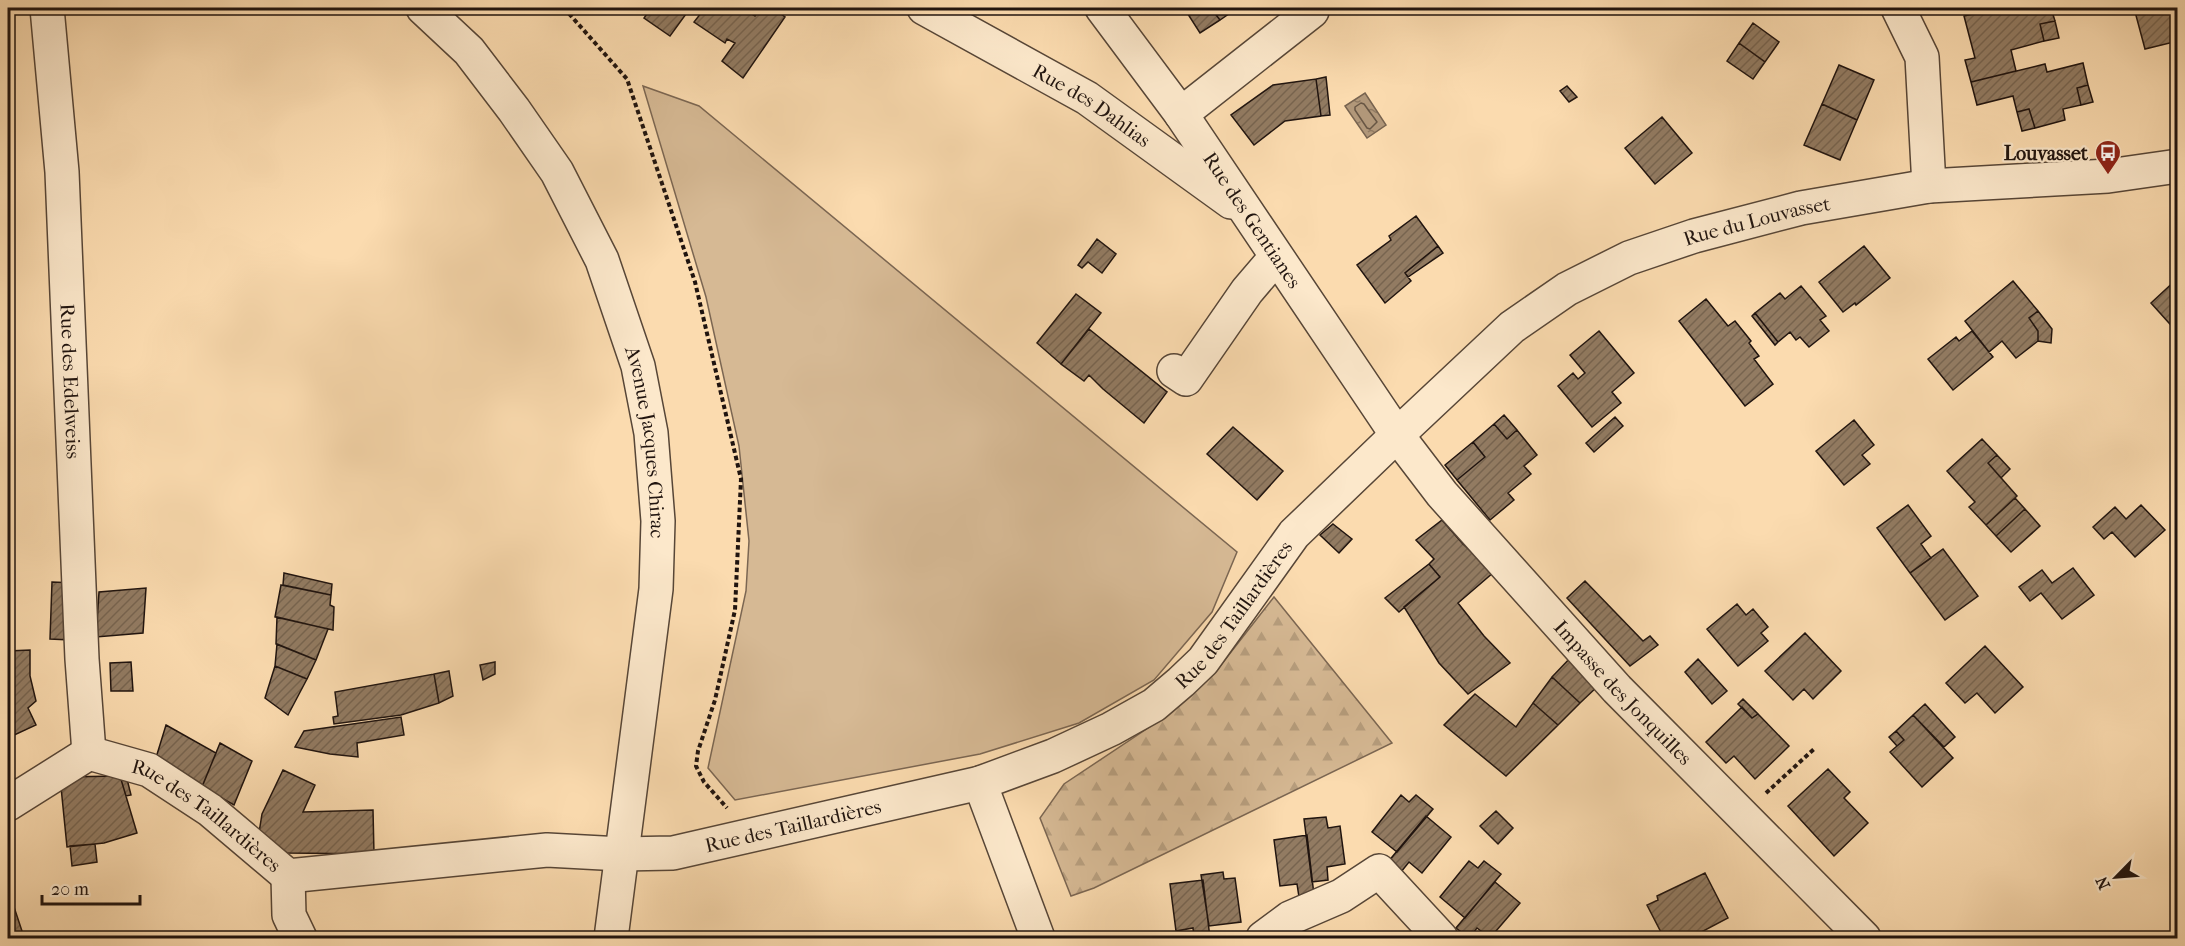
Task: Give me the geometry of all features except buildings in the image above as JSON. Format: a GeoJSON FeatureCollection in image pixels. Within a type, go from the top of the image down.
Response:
{"type":"FeatureCollection","features":[{"type":"Feature","properties":{"kind":"street","name":"Rue des Edelweiss"},"geometry":{"type":"LineString","coordinates":[[47,8],[62,172],[82,659],[89,753]]}},
{"type":"Feature","properties":{"kind":"street","name":"Avenue Jacques Chirac"},"geometry":{"type":"LineString","coordinates":[[423,8],[469,51],[557,172],[602,260],[638,366],[651,434],[658,521],[656,589],[611,939]]}},
{"type":"Feature","properties":{"kind":"street","name":"Rue des Dahlias"},"geometry":{"type":"LineString","coordinates":[[924,8],[1087,98],[1249,216]]}},
{"type":"Feature","properties":{"kind":"street","name":"Rue des Gentianes"},"geometry":{"type":"LineString","coordinates":[[1102,8],[1181,114],[1397,435]]}},
{"type":"Feature","properties":{"kind":"street"},"geometry":{"type":"LineString","coordinates":[[1898,8],[1922,57],[1929,186]]}},
{"type":"Feature","properties":{"kind":"street"},"geometry":{"type":"LineString","coordinates":[[1181,114],[1312,11]]}},
{"type":"Feature","properties":{"kind":"street","name":"Rue du Louvasset"},"geometry":{"type":"LineString","coordinates":[[1397,435],[1512,327],[1567,289],[1629,258],[1694,236],[1801,208],[1929,186],[2108,176],[2178,165]]}},
{"type":"Feature","properties":{"kind":"street"},"geometry":{"type":"LineString","coordinates":[[1174,371],[1186,379],[1247,291],[1276,256]]}},
{"type":"Feature","properties":{"kind":"street","name":"Rue des Taillardières"},"geometry":{"type":"LineString","coordinates":[[89,753],[149,770],[210,810],[288,876],[547,850],[621,854],[673,853],[980,783],[1053,756],[1111,729],[1154,705],[1203,661],[1294,534],[1397,435]]}},
{"type":"Feature","properties":{"kind":"street","name":"Impasse des Jonquilles"},"geometry":{"type":"LineString","coordinates":[[1397,435],[1442,494],[1617,689],[1864,939]]}},
{"type":"Feature","properties":{"kind":"street"},"geometry":{"type":"LineString","coordinates":[[8,804],[89,753]]}},
{"type":"Feature","properties":{"kind":"street"},"geometry":{"type":"LineString","coordinates":[[980,783],[1038,939]]}},
{"type":"Feature","properties":{"kind":"street"},"geometry":{"type":"LineString","coordinates":[[1263,939],[1290,918],[1341,896],[1379,872],[1441,939]]}},
{"type":"Feature","properties":{"kind":"street"},"geometry":{"type":"LineString","coordinates":[[288,876],[289,915],[300,939]]}},
{"type":"Feature","properties":{"kind":"path"},"geometry":{"type":"LineString","coordinates":[[564,8],[627,79],[695,282],[741,479],[735,610],[715,700],[698,751],[696,766],[704,782],[728,808]]}},
{"type":"Feature","properties":{"kind":"path"},"geometry":{"type":"LineString","coordinates":[[1742,817],[1814,749]]}},
{"type":"Feature","properties":{"kind":"green space"},"geometry":{"type":"Polygon","coordinates":[[[643,86],[699,106],[1237,552],[1212,612],[1154,680],[1079,723],[980,754],[735,800],[708,768],[746,591],[749,541],[739,446],[706,297],[643,86]]]}},
{"type":"Feature","properties":{"kind":"green space"},"geometry":{"type":"Polygon","coordinates":[[[1274,597],[1392,743],[1094,888],[1071,896],[1040,818],[1064,784],[1169,714],[1217,670],[1274,597]]]}},
{"type":"Feature","properties":{"kind":"water"},"geometry":{"type":"Polygon","coordinates":[[[1365,93],[1386,125],[1367,138],[1345,106],[1365,93]]]}},
{"type":"Feature","properties":{"kind":"place","name":"Louvasset"},"geometry":{"type":"Point","coordinates":[2108,176]}}]}
